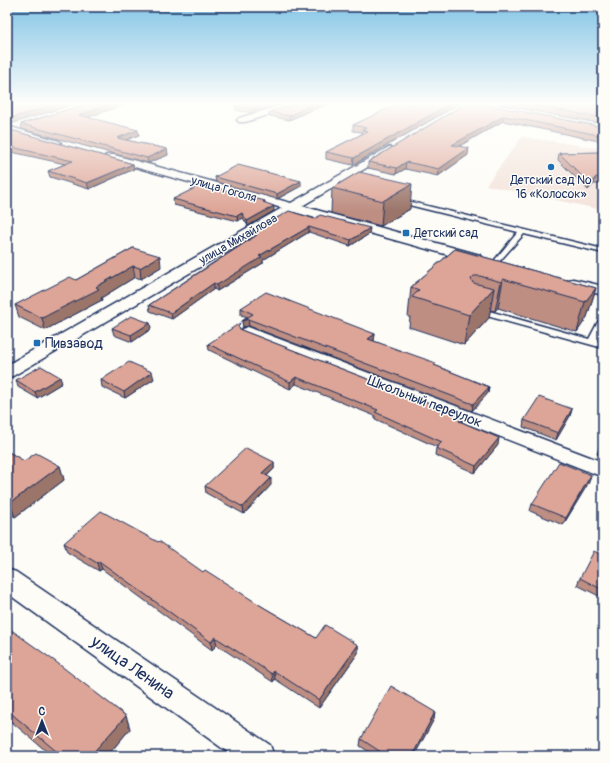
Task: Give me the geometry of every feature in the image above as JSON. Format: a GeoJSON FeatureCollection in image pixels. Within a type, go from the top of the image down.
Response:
{"type":"FeatureCollection","features":[{"type":"Feature","properties":{"kind":"street"},"geometry":{"type":"LineString","coordinates":[[46,140],[69,146]]}},
{"type":"Feature","properties":{"kind":"street","name":"улица Михайлова"},"geometry":{"type":"LineString","coordinates":[[7,372],[292,208],[399,144]]}},
{"type":"Feature","properties":{"kind":"street","name":"улица Гоголя"},"geometry":{"type":"LineString","coordinates":[[100,155],[511,267]]}},
{"type":"Feature","properties":{"kind":"street"},"geometry":{"type":"LineString","coordinates":[[557,279],[603,291]]}},
{"type":"Feature","properties":{"kind":"street","name":"Школьный переулок"},"geometry":{"type":"LineString","coordinates":[[248,332],[603,470]]}},
{"type":"Feature","properties":{"kind":"street","name":"улица Ленина"},"geometry":{"type":"LineString","coordinates":[[7,579],[259,756]]}},
{"type":"Feature","properties":{"kind":"lane"},"geometry":{"type":"LineString","coordinates":[[389,198],[603,251]]}},
{"type":"Feature","properties":{"kind":"lane"},"geometry":{"type":"LineString","coordinates":[[495,263],[524,232]]}},
{"type":"Feature","properties":{"kind":"lane"},"geometry":{"type":"LineString","coordinates":[[472,309],[603,345]]}},
{"type":"Feature","properties":{"kind":"lane"},"geometry":{"type":"LineString","coordinates":[[592,342],[603,320]]}},
{"type":"Feature","properties":{"kind":"shaded area","name":"Детский сад № 16 «Колосок»"},"geometry":{"type":"Polygon","coordinates":[[[520,140],[540,140],[603,149],[603,210],[486,185],[520,140]]]}},
{"type":"Feature","properties":{"kind":"building"},"geometry":{"type":"Polygon","coordinates":[[[7,140],[45,140],[133,164],[87,183],[48,171],[73,161],[7,146],[7,140]]]}},
{"type":"Feature","properties":{"kind":"building"},"geometry":{"type":"Polygon","coordinates":[[[79,140],[124,140],[167,149],[147,158],[79,140]]]}},
{"type":"Feature","properties":{"kind":"building"},"geometry":{"type":"Polygon","coordinates":[[[351,140],[387,140],[354,158],[326,152],[351,140]]]}},
{"type":"Feature","properties":{"kind":"building"},"geometry":{"type":"Polygon","coordinates":[[[405,140],[462,140],[452,145],[469,148],[439,169],[406,162],[397,168],[368,162],[405,140]]]}},
{"type":"Feature","properties":{"kind":"building"},"geometry":{"type":"Polygon","coordinates":[[[603,152],[603,177],[596,177],[590,184],[559,153],[603,152]]]}},
{"type":"Feature","properties":{"kind":"building"},"geometry":{"type":"Polygon","coordinates":[[[238,165],[301,181],[277,194],[215,177],[238,165]]]}},
{"type":"Feature","properties":{"kind":"building"},"geometry":{"type":"Polygon","coordinates":[[[359,172],[412,184],[383,201],[332,188],[359,172]]]}},
{"type":"Feature","properties":{"kind":"building"},"geometry":{"type":"Polygon","coordinates":[[[203,184],[265,201],[263,202],[274,206],[247,221],[242,213],[237,216],[173,199],[203,184]]]}},
{"type":"Feature","properties":{"kind":"building"},"geometry":{"type":"Polygon","coordinates":[[[289,211],[315,219],[320,215],[370,228],[351,240],[309,227],[259,256],[262,257],[217,285],[214,283],[171,313],[149,305],[257,235],[254,231],[289,211]]]}},
{"type":"Feature","properties":{"kind":"building"},"geometry":{"type":"Polygon","coordinates":[[[133,248],[160,256],[140,268],[133,266],[96,287],[99,289],[42,318],[15,305],[70,277],[76,280],[133,248]]]}},
{"type":"Feature","properties":{"kind":"building"},"geometry":{"type":"Polygon","coordinates":[[[455,249],[596,288],[585,302],[503,279],[501,282],[480,276],[474,276],[471,279],[473,283],[494,288],[469,315],[412,297],[419,290],[411,287],[455,249]]]}},
{"type":"Feature","properties":{"kind":"building"},"geometry":{"type":"Polygon","coordinates":[[[266,292],[375,334],[368,339],[436,363],[434,365],[489,387],[473,404],[248,319],[242,321],[253,314],[241,308],[266,292]]]}},
{"type":"Feature","properties":{"kind":"building"},"geometry":{"type":"Polygon","coordinates":[[[131,316],[150,323],[131,335],[112,328],[131,316]]]}},
{"type":"Feature","properties":{"kind":"building"},"geometry":{"type":"Polygon","coordinates":[[[240,323],[238,327],[241,330],[463,416],[459,421],[499,438],[476,466],[436,448],[442,442],[375,412],[378,410],[296,377],[290,382],[208,344],[240,323]]]}},
{"type":"Feature","properties":{"kind":"building"},"geometry":{"type":"Polygon","coordinates":[[[129,362],[152,372],[124,392],[101,380],[129,362]]]}},
{"type":"Feature","properties":{"kind":"building"},"geometry":{"type":"Polygon","coordinates":[[[41,366],[60,377],[35,392],[16,380],[41,366]]]}},
{"type":"Feature","properties":{"kind":"building"},"geometry":{"type":"Polygon","coordinates":[[[539,397],[572,409],[558,433],[524,420],[539,397]]]}},
{"type":"Feature","properties":{"kind":"building"},"geometry":{"type":"Polygon","coordinates":[[[603,440],[603,449],[599,448],[603,440]]]}},
{"type":"Feature","properties":{"kind":"building"},"geometry":{"type":"Polygon","coordinates":[[[246,448],[274,462],[262,473],[271,478],[243,507],[205,486],[246,448]]]}},
{"type":"Feature","properties":{"kind":"building"},"geometry":{"type":"Polygon","coordinates":[[[7,451],[24,461],[36,453],[60,466],[10,503],[7,501],[7,451]]]}},
{"type":"Feature","properties":{"kind":"building"},"geometry":{"type":"Polygon","coordinates":[[[559,462],[591,475],[566,518],[532,504],[559,462]]]}},
{"type":"Feature","properties":{"kind":"building"},"geometry":{"type":"Polygon","coordinates":[[[101,511],[158,542],[159,541],[203,572],[205,570],[263,607],[316,638],[325,625],[358,645],[319,700],[274,671],[272,674],[215,637],[211,642],[99,561],[97,563],[64,543],[101,511]]]}},
{"type":"Feature","properties":{"kind":"building"},"geometry":{"type":"Polygon","coordinates":[[[594,551],[603,556],[603,590],[580,578],[594,551]]]}},
{"type":"Feature","properties":{"kind":"building"},"geometry":{"type":"Polygon","coordinates":[[[7,627],[56,662],[126,716],[90,756],[62,756],[7,710],[7,627]]]}},
{"type":"Feature","properties":{"kind":"building"},"geometry":{"type":"Polygon","coordinates":[[[391,686],[435,712],[412,756],[387,756],[361,739],[391,686]]]}},
{"type":"Feature","properties":{"kind":"place","name":"Детский сад № 16 «Колосок»"},"geometry":{"type":"Point","coordinates":[551,167]}},
{"type":"Feature","properties":{"kind":"place","name":"Детский сад"},"geometry":{"type":"Point","coordinates":[406,233]}},
{"type":"Feature","properties":{"kind":"place","name":"Пивзавод"},"geometry":{"type":"Point","coordinates":[37,343]}}]}
